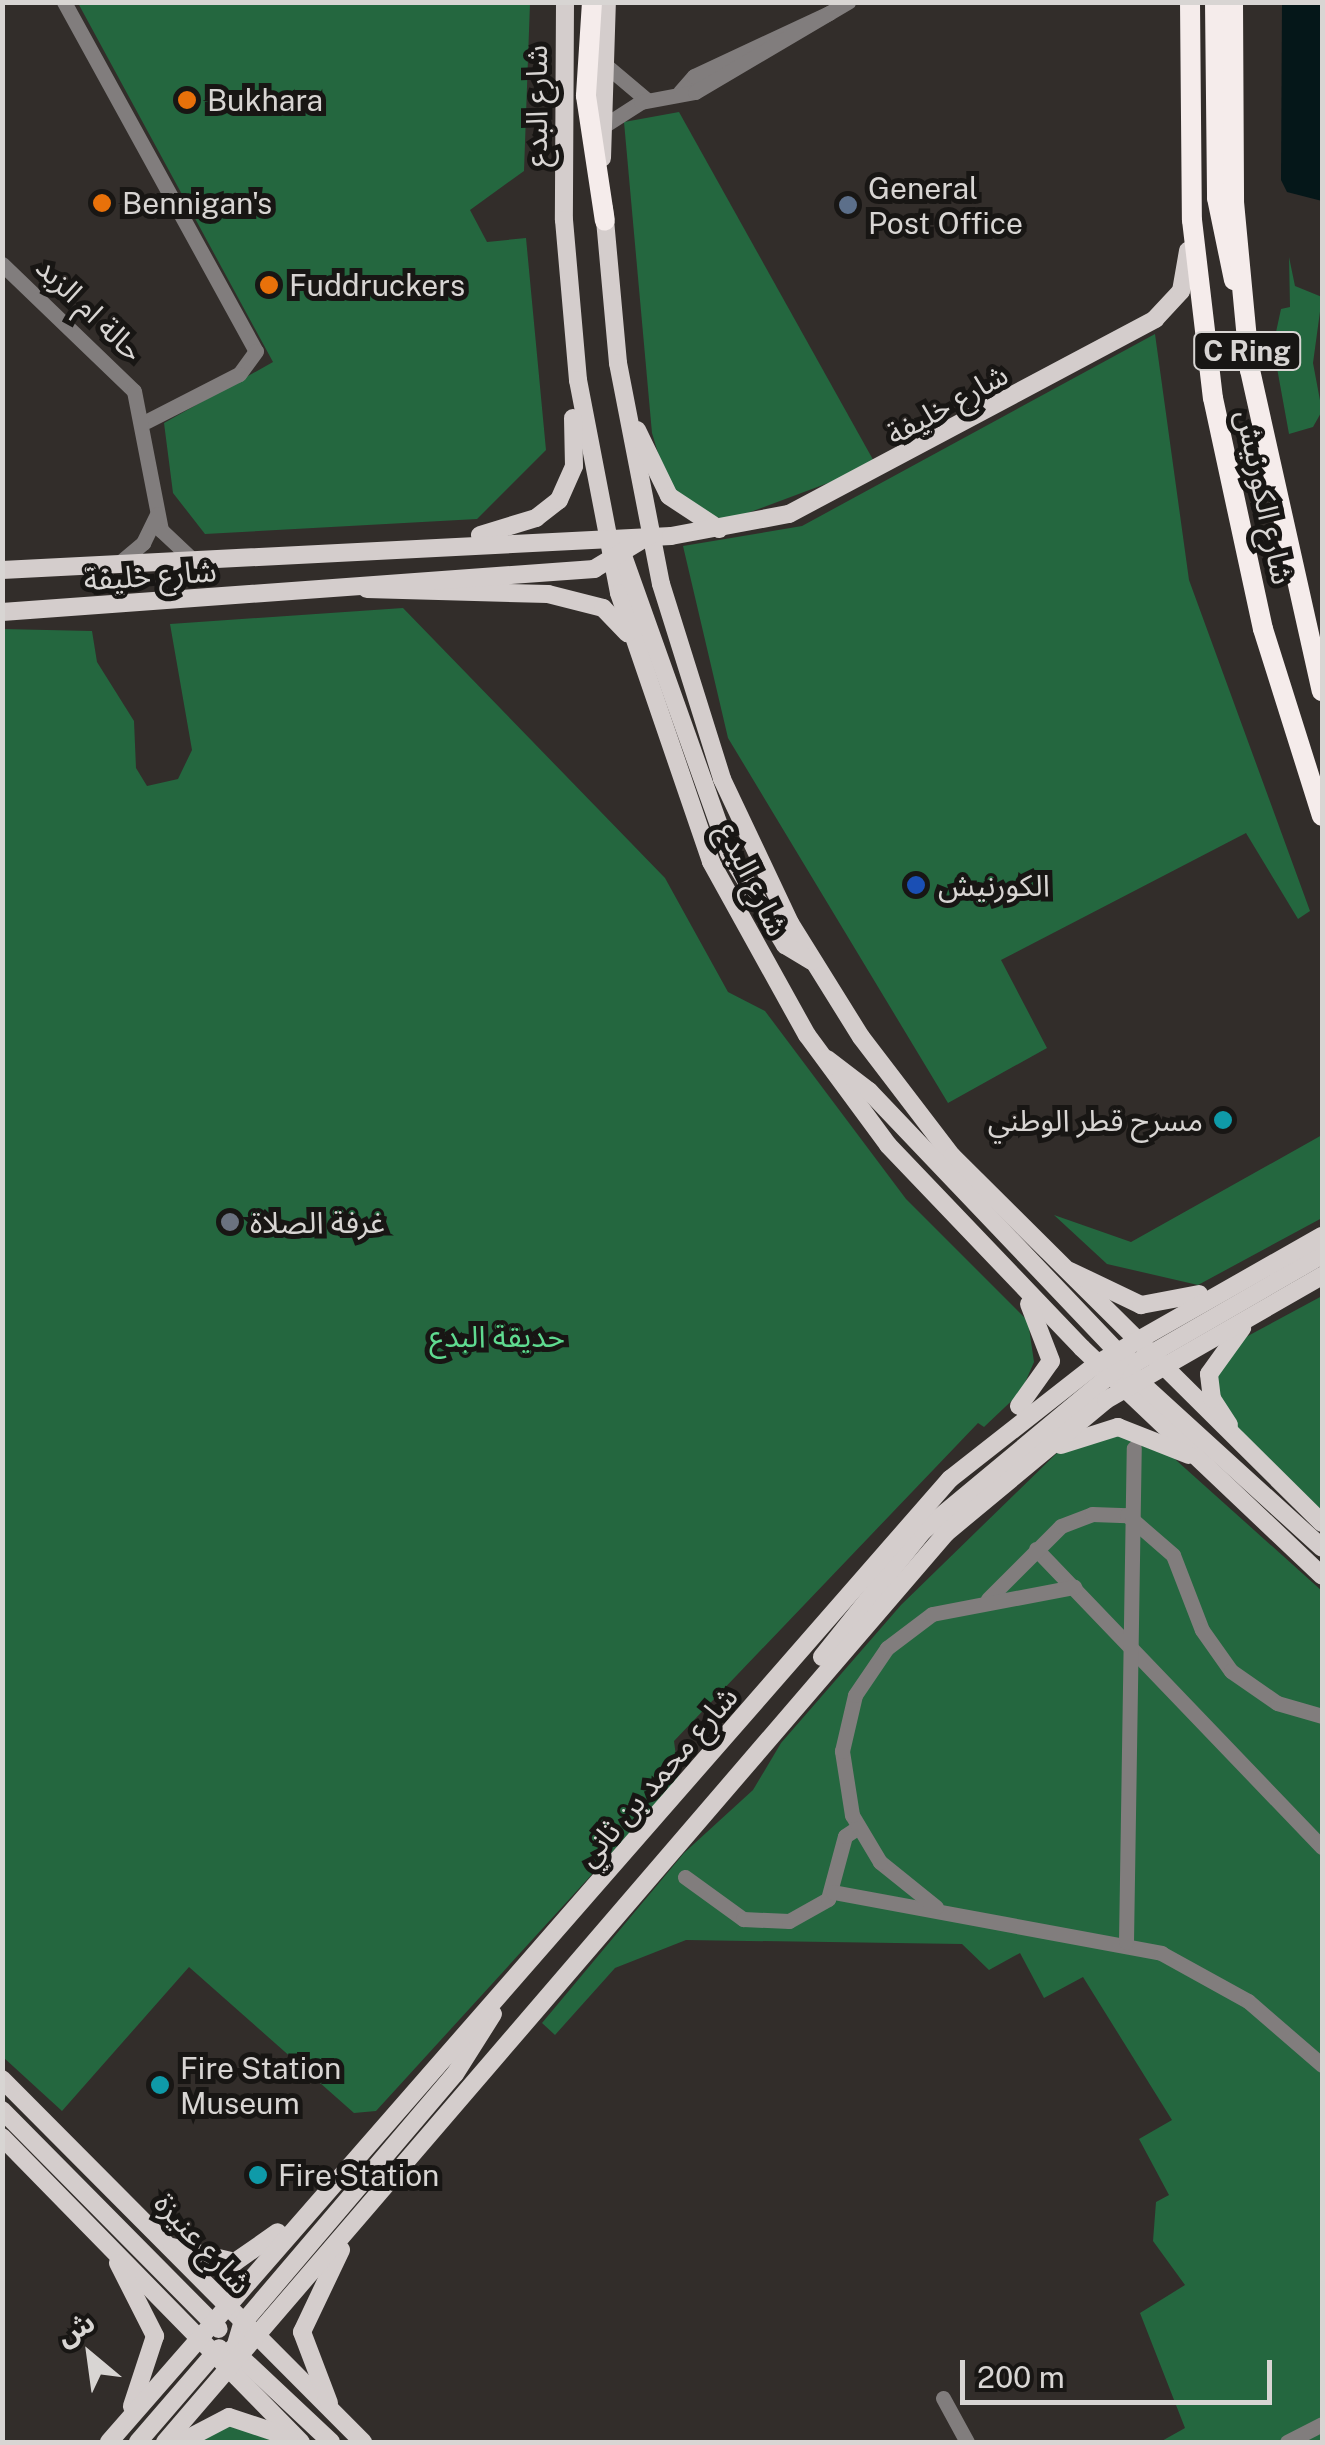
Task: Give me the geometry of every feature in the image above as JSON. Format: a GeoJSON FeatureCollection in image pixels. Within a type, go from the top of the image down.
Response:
{"type":"FeatureCollection","features":[{"type":"Feature","properties":{"kind":"highway"},"geometry":{"type":"LineString","coordinates":[[592,2],[586,96],[604,220]]}},
{"type":"Feature","properties":{"kind":"highway","name":"شارع الكورنيش"},"geometry":{"type":"LineString","coordinates":[[1190,2],[1192,220],[1244,552],[1322,816]]}},
{"type":"Feature","properties":{"kind":"highway"},"geometry":{"type":"LineString","coordinates":[[1216,2],[1219,229],[1240,290]]}},
{"type":"Feature","properties":{"kind":"highway","name":"شارع الكورنيش"},"geometry":{"type":"LineString","coordinates":[[1233,2],[1240,290],[1270,483],[1322,691]]}},
{"type":"Feature","properties":{"kind":"main road","name":"شارع البدع"},"geometry":{"type":"LineString","coordinates":[[565,2],[564,220],[578,380],[607,535]]}},
{"type":"Feature","properties":{"kind":"main road","name":"شارع البدع"},"geometry":{"type":"LineString","coordinates":[[607,2],[602,127],[604,220],[626,414],[650,536],[722,778],[812,961],[907,1101],[1044,1255],[1195,1457],[1322,1576]]}},
{"type":"Feature","properties":{"kind":"main road","name":"شارع خليفة"},"geometry":{"type":"LineString","coordinates":[[2,570],[720,529],[854,487],[1155,318],[1185,282],[1192,220]]}},
{"type":"Feature","properties":{"kind":"main road"},"geometry":{"type":"LineString","coordinates":[[461,543],[536,518],[559,500],[574,466],[578,380]]}},
{"type":"Feature","properties":{"kind":"main road"},"geometry":{"type":"LineString","coordinates":[[626,414],[669,496],[720,529]]}},
{"type":"Feature","properties":{"kind":"main road"},"geometry":{"type":"LineString","coordinates":[[607,535],[729,853],[785,945],[812,961]]}},
{"type":"Feature","properties":{"kind":"main road"},"geometry":{"type":"LineString","coordinates":[[619,561],[650,536]]}},
{"type":"Feature","properties":{"kind":"main road","name":"شارع البدع"},"geometry":{"type":"LineString","coordinates":[[619,561],[633,640],[711,862],[820,1056],[919,1182],[1026,1292],[1270,1475],[1322,1523]]}},
{"type":"Feature","properties":{"kind":"main road","name":"شارع خليفة"},"geometry":{"type":"LineString","coordinates":[[2,612],[357,586],[619,561]]}},
{"type":"Feature","properties":{"kind":"main road"},"geometry":{"type":"LineString","coordinates":[[357,586],[391,597],[563,597],[603,608],[633,640]]}},
{"type":"Feature","properties":{"kind":"main road"},"geometry":{"type":"LineString","coordinates":[[820,1056],[869,1091],[1127,1366],[1322,1548]]}},
{"type":"Feature","properties":{"kind":"main road","name":"شارع محمد بن ثاني"},"geometry":{"type":"LineString","coordinates":[[256,2339],[802,1694],[1019,1465],[1127,1366],[1233,1283],[1322,1236]]}},
{"type":"Feature","properties":{"kind":"main road"},"geometry":{"type":"LineString","coordinates":[[1044,1255],[1141,1305],[1233,1283]]}},
{"type":"Feature","properties":{"kind":"main road"},"geometry":{"type":"LineString","coordinates":[[802,1694],[856,1608],[923,1532],[1127,1366],[1322,1255]]}},
{"type":"Feature","properties":{"kind":"main road","name":"شارع محمد بن ثاني"},"geometry":{"type":"LineString","coordinates":[[227,2308],[509,1984],[724,1746],[854,1581],[992,1441],[1127,1366],[1255,1314],[1322,1276]]}},
{"type":"Feature","properties":{"kind":"main road"},"geometry":{"type":"LineString","coordinates":[[992,1441],[1051,1361],[1026,1292]]}},
{"type":"Feature","properties":{"kind":"main road"},"geometry":{"type":"LineString","coordinates":[[1255,1314],[1218,1354],[1209,1388],[1270,1475]]}},
{"type":"Feature","properties":{"kind":"main road"},"geometry":{"type":"LineString","coordinates":[[1019,1465],[1104,1427],[1195,1457]]}},
{"type":"Feature","properties":{"kind":"main road"},"geometry":{"type":"LineString","coordinates":[[138,2442],[456,2074],[509,1984]]}},
{"type":"Feature","properties":{"kind":"main road","name":"شارع عنيزة"},"geometry":{"type":"LineString","coordinates":[[2,2080],[227,2308],[228,2371],[299,2441]]}},
{"type":"Feature","properties":{"kind":"main road"},"geometry":{"type":"LineString","coordinates":[[2,2110],[331,2442]]}},
{"type":"Feature","properties":{"kind":"main road","name":"شارع عنيزة"},"geometry":{"type":"LineString","coordinates":[[2,2136],[199,2340],[256,2339],[364,2442]]}},
{"type":"Feature","properties":{"kind":"main road"},"geometry":{"type":"LineString","coordinates":[[170,2247],[241,2260],[316,2207]]}},
{"type":"Feature","properties":{"kind":"main road"},"geometry":{"type":"LineString","coordinates":[[332,2414],[302,2332],[344,2234]]}},
{"type":"Feature","properties":{"kind":"main road"},"geometry":{"type":"LineString","coordinates":[[116,2252],[156,2336],[130,2418]]}},
{"type":"Feature","properties":{"kind":"main road"},"geometry":{"type":"LineString","coordinates":[[109,2442],[199,2340]]}},
{"type":"Feature","properties":{"kind":"main road"},"geometry":{"type":"LineString","coordinates":[[165,2442],[228,2371]]}},
{"type":"Feature","properties":{"kind":"main road"},"geometry":{"type":"LineString","coordinates":[[181,2442],[234,2417],[299,2441]]}},
{"type":"Feature","properties":{"kind":"street"},"geometry":{"type":"LineString","coordinates":[[64,2],[256,351],[239,374],[147,421]]}},
{"type":"Feature","properties":{"kind":"street"},"geometry":{"type":"LineString","coordinates":[[602,127],[647,100],[680,92],[848,2]]}},
{"type":"Feature","properties":{"kind":"street"},"geometry":{"type":"LineString","coordinates":[[603,63],[647,100]]}},
{"type":"Feature","properties":{"kind":"street","name":"حالة ام الزبد"},"geometry":{"type":"LineString","coordinates":[[2,264],[122,375],[147,421],[156,514]]}},
{"type":"Feature","properties":{"kind":"street"},"geometry":{"type":"LineString","coordinates":[[156,514],[168,541],[193,560]]}},
{"type":"Feature","properties":{"kind":"street"},"geometry":{"type":"LineString","coordinates":[[118,564],[143,543],[156,514]]}},
{"type":"Feature","properties":{"kind":"street"},"geometry":{"type":"LineString","coordinates":[[1126,1942],[1134,1448]]}},
{"type":"Feature","properties":{"kind":"street"},"geometry":{"type":"LineString","coordinates":[[988,1598],[1036,1549],[1082,1516],[1134,1519],[1173,1555],[1202,1630],[1231,1672],[1277,1703],[1322,1716]]}},
{"type":"Feature","properties":{"kind":"street"},"geometry":{"type":"LineString","coordinates":[[1036,1549],[1322,1847]]}},
{"type":"Feature","properties":{"kind":"street"},"geometry":{"type":"LineString","coordinates":[[939,1910],[890,1872],[857,1828],[842,1751],[862,1683],[920,1621],[988,1598],[1074,1588]]}},
{"type":"Feature","properties":{"kind":"street"},"geometry":{"type":"LineString","coordinates":[[685,1878],[734,1915],[762,1924],[803,1916],[833,1892],[845,1836],[857,1828]]}},
{"type":"Feature","properties":{"kind":"street"},"geometry":{"type":"LineString","coordinates":[[833,1892],[1126,1942],[1236,1992],[1322,2065]]}},
{"type":"Feature","properties":{"kind":"street"},"geometry":{"type":"LineString","coordinates":[[942,2398],[966,2442]]}},
{"type":"Feature","properties":{"kind":"street"},"geometry":{"type":"LineString","coordinates":[[1288,2442],[1322,2424]]}},
{"type":"Feature","properties":{"kind":"green space"},"geometry":{"type":"Polygon","coordinates":[[[78,3],[530,3],[524,171],[470,210],[487,242],[526,238],[546,450],[477,519],[205,534],[173,493],[164,423],[273,362],[78,3]]]}},
{"type":"Feature","properties":{"kind":"green space"},"geometry":{"type":"Polygon","coordinates":[[[679,112],[876,465],[729,520],[697,513],[666,480],[652,433],[624,122],[679,112]]]}},
{"type":"Feature","properties":{"kind":"green space"},"geometry":{"type":"Polygon","coordinates":[[[1289,257],[1295,286],[1322,297],[1313,363],[1322,411],[1313,427],[1289,434],[1273,346],[1281,309],[1290,307],[1289,257]]]}},
{"type":"Feature","properties":{"kind":"green space"},"geometry":{"type":"Polygon","coordinates":[[[1155,334],[1189,580],[1310,911],[1298,919],[1246,833],[1001,960],[1047,1048],[948,1103],[728,738],[683,546],[802,526],[1155,334]]]}},
{"type":"Feature","properties":{"kind":"green space","name":"حديقة البدع"},"geometry":{"type":"Polygon","coordinates":[[[403,608],[665,878],[728,992],[765,1011],[906,1199],[1028,1321],[1034,1362],[1021,1392],[984,1427],[978,1423],[674,1741],[679,1779],[376,2111],[354,2113],[189,1967],[62,2111],[3,2057],[2,629],[92,631],[97,662],[134,721],[136,768],[147,786],[178,779],[192,750],[170,624],[403,608]]]}},
{"type":"Feature","properties":{"kind":"green space"},"geometry":{"type":"Polygon","coordinates":[[[1322,1135],[1322,1218],[1198,1285],[1107,1264],[1054,1215],[1131,1242],[1322,1135]]]}},
{"type":"Feature","properties":{"kind":"green space"},"geometry":{"type":"Polygon","coordinates":[[[1322,1296],[1322,1513],[1229,1419],[1213,1384],[1231,1345],[1322,1296]]]}},
{"type":"Feature","properties":{"kind":"green space"},"geometry":{"type":"Polygon","coordinates":[[[1108,1432],[1167,1452],[1322,1591],[1322,2442],[1160,2442],[1185,2428],[1140,2313],[1185,2285],[1153,2241],[1156,2202],[1169,2195],[1139,2139],[1172,2120],[1083,1977],[1044,1998],[1020,1953],[989,1970],[962,1944],[686,1940],[615,1968],[555,2035],[542,2023],[684,1853],[753,1790],[781,1743],[901,1605],[1059,1451],[1108,1432]]]}},
{"type":"Feature","properties":{"kind":"green space"},"geometry":{"type":"Polygon","coordinates":[[[223,2424],[267,2434],[276,2442],[190,2442],[223,2424]]]}},
{"type":"Feature","properties":{"kind":"shaded area"},"geometry":{"type":"Polygon","coordinates":[[[1282,3],[1322,3],[1322,201],[1287,192],[1281,180],[1282,3]]]}},
{"type":"Feature","properties":{"kind":"place","name":"Bukhara"},"geometry":{"type":"Point","coordinates":[187,100]}},
{"type":"Feature","properties":{"kind":"place","name":"Bennigan's"},"geometry":{"type":"Point","coordinates":[102,203]}},
{"type":"Feature","properties":{"kind":"place","name":"General Post Office"},"geometry":{"type":"Point","coordinates":[848,205]}},
{"type":"Feature","properties":{"kind":"place","name":"Fuddruckers"},"geometry":{"type":"Point","coordinates":[269,285]}},
{"type":"Feature","properties":{"kind":"place","name":"الكورنيش"},"geometry":{"type":"Point","coordinates":[916,885]}},
{"type":"Feature","properties":{"kind":"place","name":"مسرح قطر الوطني"},"geometry":{"type":"Point","coordinates":[1223,1120]}},
{"type":"Feature","properties":{"kind":"place","name":"غرفة الصلاة"},"geometry":{"type":"Point","coordinates":[230,1222]}},
{"type":"Feature","properties":{"kind":"place","name":"Fire Station Museum"},"geometry":{"type":"Point","coordinates":[160,2085]}},
{"type":"Feature","properties":{"kind":"place","name":"Fire Station"},"geometry":{"type":"Point","coordinates":[258,2175]}}]}
